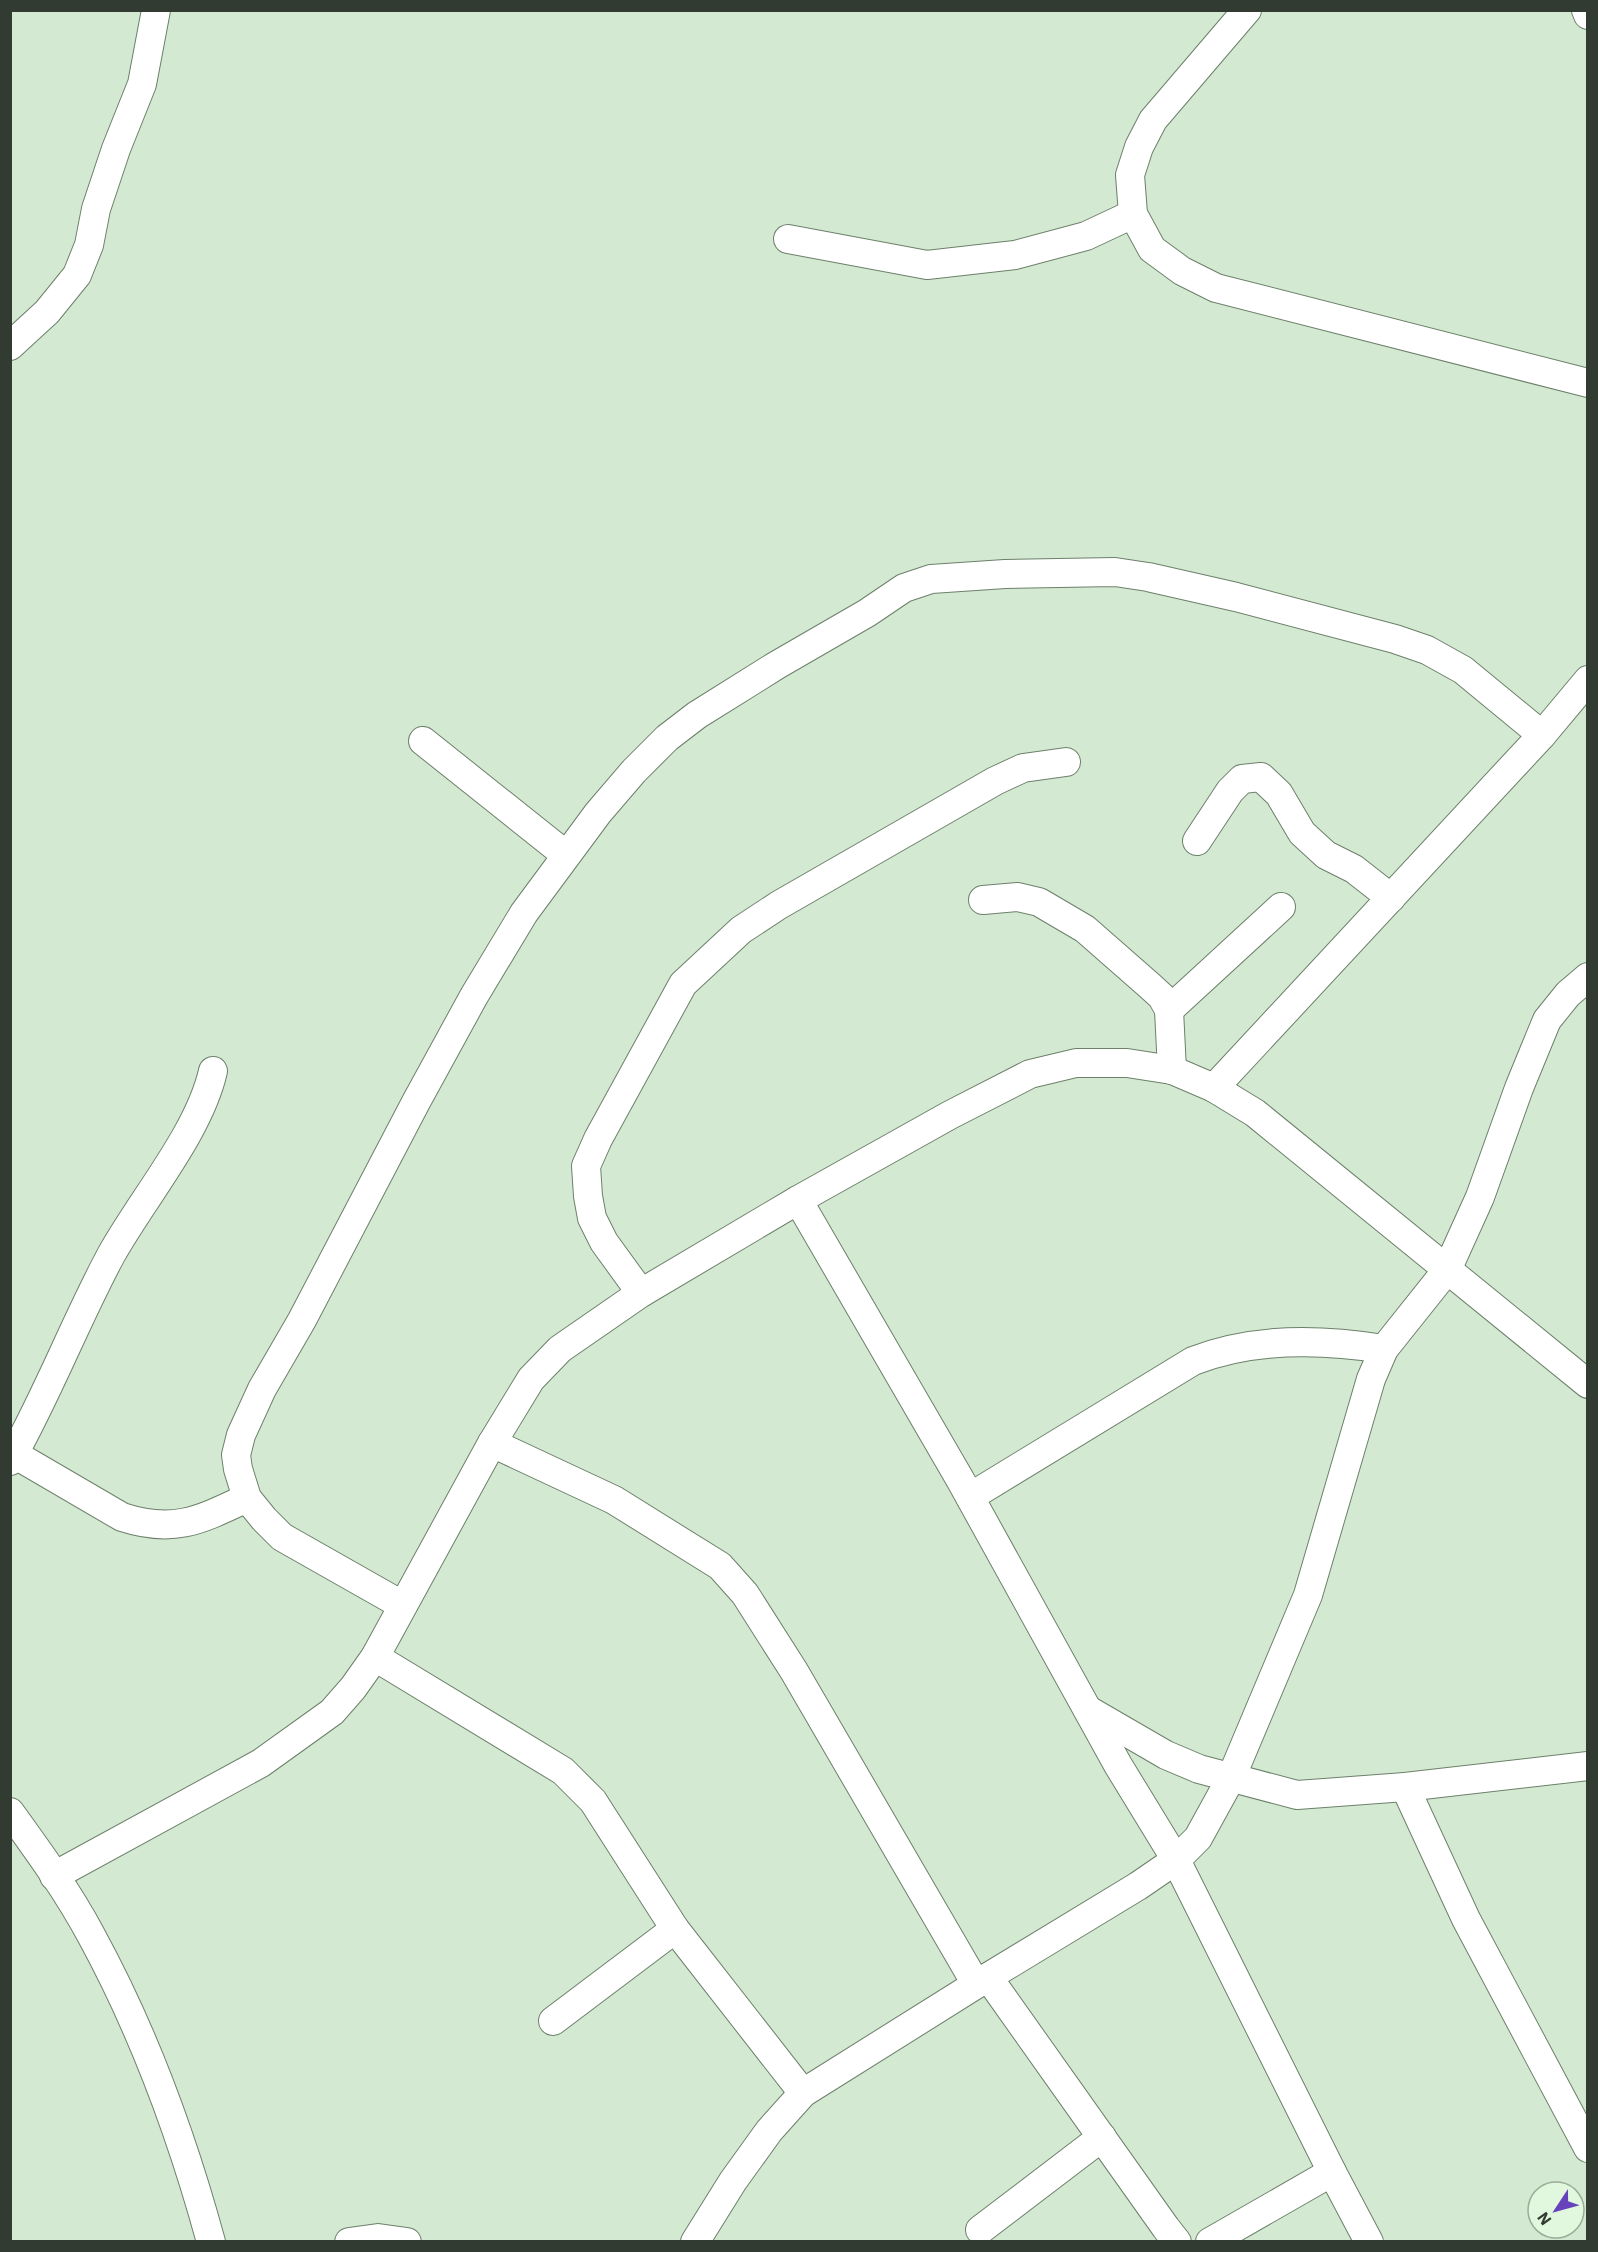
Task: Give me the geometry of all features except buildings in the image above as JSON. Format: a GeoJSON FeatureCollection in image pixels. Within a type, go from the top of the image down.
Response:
{"type":"FeatureCollection","features":[{"type":"Feature","properties":{"kind":"street"},"geometry":{"type":"LineString","coordinates":[[10,346],[47,312],[77,275],[89,245],[96,209],[116,148],[142,84],[156,10]]}},
{"type":"Feature","properties":{"kind":"street"},"geometry":{"type":"LineString","coordinates":[[1247,10],[1153,120],[1139,147],[1130,175],[1133,214],[1152,249],[1182,271],[1216,288],[1587,384]]}},
{"type":"Feature","properties":{"kind":"street"},"geometry":{"type":"LineString","coordinates":[[788,239],[927,266],[1015,255],[1086,236],[1133,214]]}},
{"type":"Feature","properties":{"kind":"street"},"geometry":{"type":"LineString","coordinates":[[402,1605],[282,1537],[247,1498],[236,1455],[241,1435],[262,1389],[302,1320],[416,1102],[474,996],[524,913],[598,813],[634,771],[668,738],[697,715],[777,665],[867,614],[904,588],[931,579],[1005,574],[1115,572],[1236,597],[1395,639],[1427,650],[1463,670],[1542,735]]}},
{"type":"Feature","properties":{"kind":"street"},"geometry":{"type":"LineString","coordinates":[[1214,1089],[1542,735],[1587,680]]}},
{"type":"Feature","properties":{"kind":"street"},"geometry":{"type":"LineString","coordinates":[[423,741],[566,855]]}},
{"type":"Feature","properties":{"kind":"street"},"geometry":{"type":"LineString","coordinates":[[641,1293],[604,1242],[592,1218],[586,1166],[598,1139],[683,984],[741,930],[814,883],[995,781],[1023,768],[1066,762]]}},
{"type":"Feature","properties":{"kind":"street"},"geometry":{"type":"LineString","coordinates":[[1197,841],[1230,791],[1242,779],[1261,777],[1279,794],[1302,833],[1326,855],[1354,869],[1391,898]]}},
{"type":"Feature","properties":{"kind":"street"},"geometry":{"type":"LineString","coordinates":[[983,900],[1018,897],[1039,902],[1085,929],[1150,986],[1162,998],[1169,1010],[1172,1070]]}},
{"type":"Feature","properties":{"kind":"street"},"geometry":{"type":"LineString","coordinates":[[1169,1010],[1281,907]]}},
{"type":"Feature","properties":{"kind":"street"},"geometry":{"type":"LineString","coordinates":[[695,2241],[733,2181],[769,2131],[803,2093],[982,1980],[1138,1886],[1176,1860],[1198,1838],[1231,1778],[1308,1595],[1371,1379],[1384,1349],[1447,1270],[1480,1197],[1519,1088],[1547,1020],[1568,994],[1587,977]]}},
{"type":"Feature","properties":{"kind":"street"},"geometry":{"type":"LineString","coordinates":[[54,1876],[261,1764],[332,1712],[354,1688],[375,1657],[492,1443],[531,1379],[560,1349],[641,1293],[798,1200],[950,1115],[1030,1074],[1076,1063],[1127,1063],[1172,1070],[1214,1089],[1255,1113],[1355,1192],[1587,1383]]}},
{"type":"Feature","properties":{"kind":"street"},"geometry":{"type":"LineString","coordinates":[[213,1071],[210,1085],[184,1137],[111,1255],[12,1457],[122,1517],[140,1523],[174,1525],[210,1515],[247,1498]]}},
{"type":"Feature","properties":{"kind":"street"},"geometry":{"type":"LineString","coordinates":[[798,1200],[970,1497],[1118,1765],[1176,1860],[1332,2172],[1369,2241]]}},
{"type":"Feature","properties":{"kind":"street"},"geometry":{"type":"LineString","coordinates":[[970,1497],[1193,1361],[1220,1351],[1289,1342],[1347,1343],[1384,1349]]}},
{"type":"Feature","properties":{"kind":"street"},"geometry":{"type":"LineString","coordinates":[[492,1443],[614,1500],[720,1566],[745,1594],[982,1980],[1178,2241]]}},
{"type":"Feature","properties":{"kind":"street"},"geometry":{"type":"LineString","coordinates":[[375,1657],[563,1771],[592,1801],[675,1929],[803,2093]]}},
{"type":"Feature","properties":{"kind":"street"},"geometry":{"type":"LineString","coordinates":[[1089,1710],[1166,1755],[1199,1769],[1298,1796],[1587,1766]]}},
{"type":"Feature","properties":{"kind":"street"},"geometry":{"type":"LineString","coordinates":[[1405,1786],[1466,1919],[1587,2148]]}},
{"type":"Feature","properties":{"kind":"street"},"geometry":{"type":"LineString","coordinates":[[10,1812],[90,1933],[132,2016],[174,2122],[211,2241]]}},
{"type":"Feature","properties":{"kind":"street"},"geometry":{"type":"LineString","coordinates":[[553,2021],[675,1929]]}},
{"type":"Feature","properties":{"kind":"street"},"geometry":{"type":"LineString","coordinates":[[980,2230],[1102,2137]]}},
{"type":"Feature","properties":{"kind":"street"},"geometry":{"type":"LineString","coordinates":[[1210,2241],[1332,2172]]}},
{"type":"Feature","properties":{"kind":"street"},"geometry":{"type":"LineString","coordinates":[[349,2241],[378,2238],[407,2241]]}}]}
